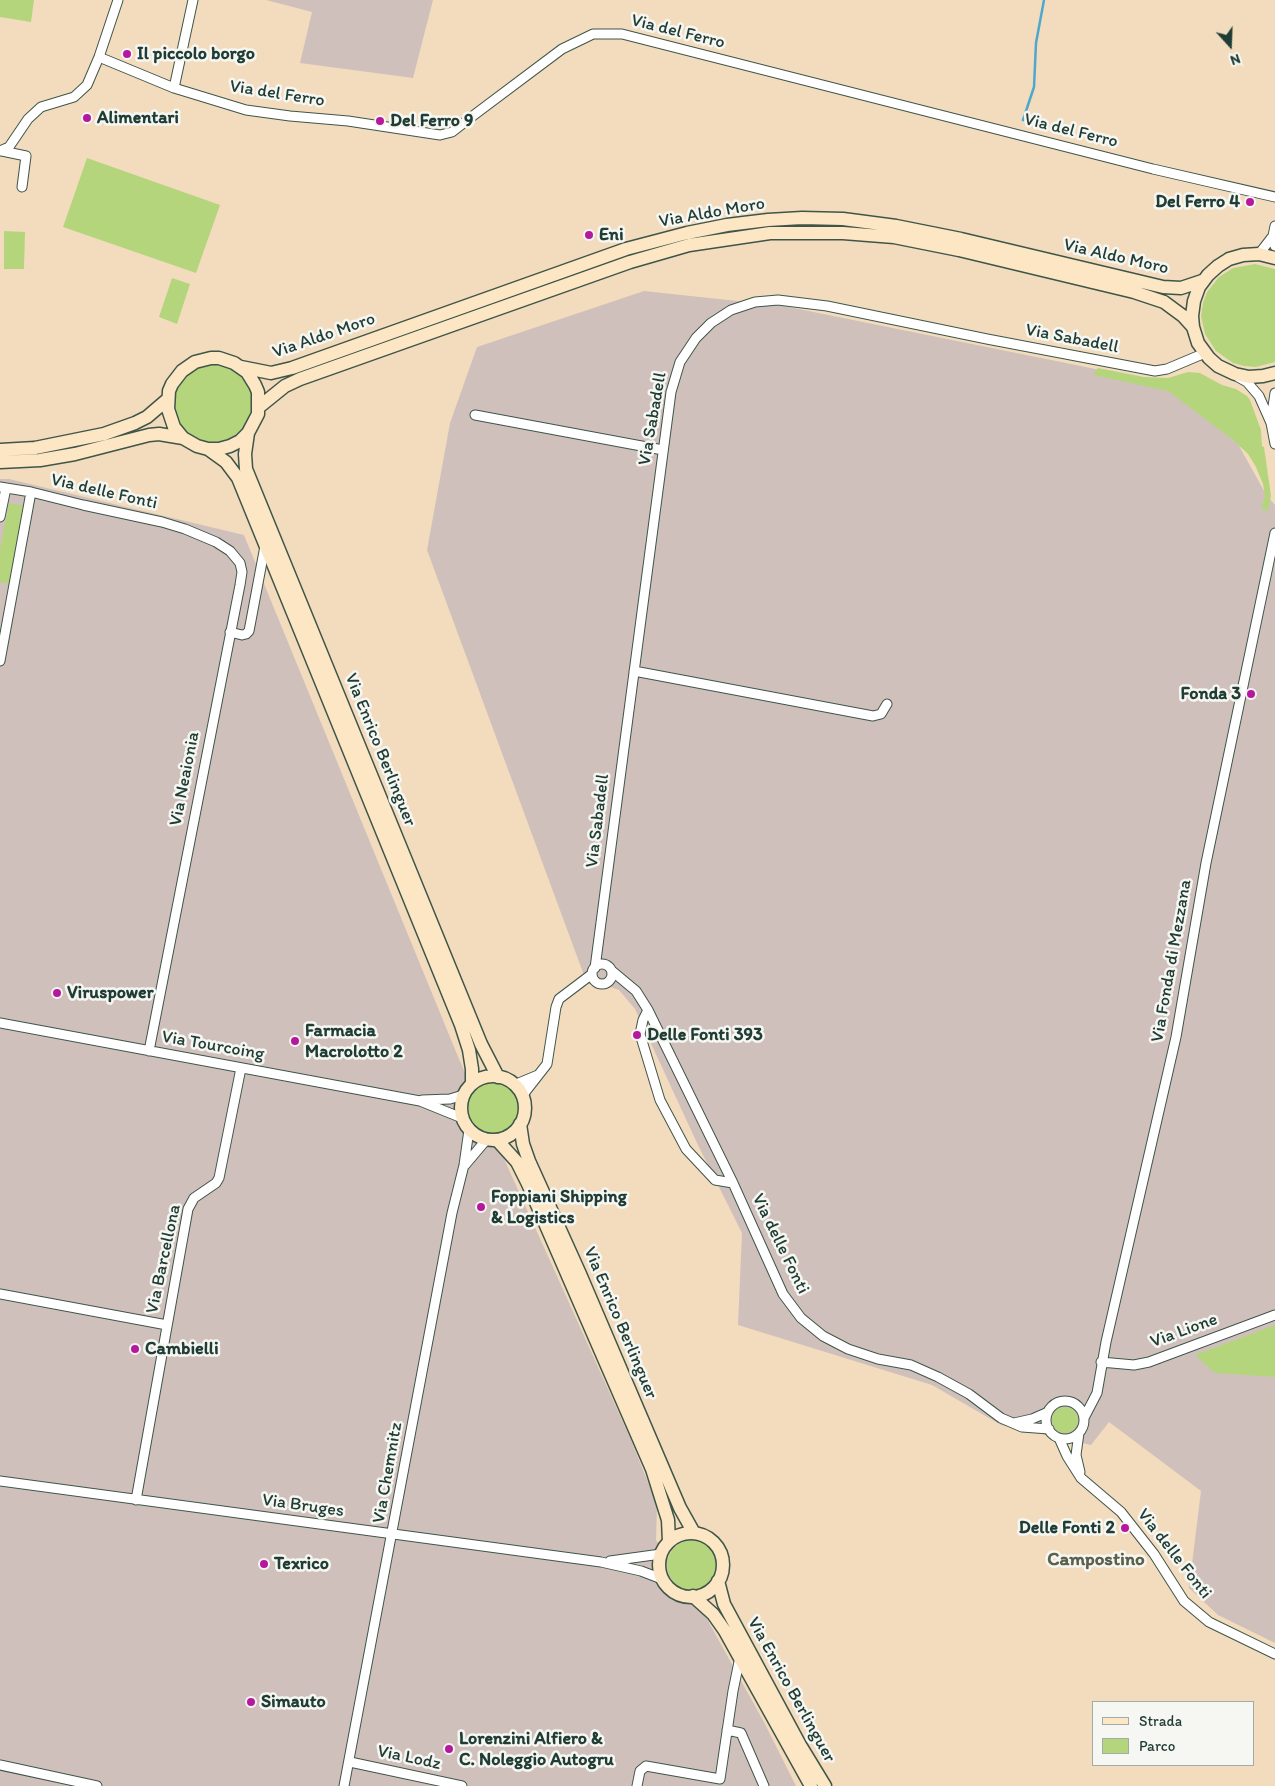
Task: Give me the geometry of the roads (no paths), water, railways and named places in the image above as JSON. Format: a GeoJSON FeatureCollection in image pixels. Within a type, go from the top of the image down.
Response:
{"type":"FeatureCollection","features":[{"type":"Feature","properties":{"kind":"main road","name":"Via Aldo Moro"},"geometry":{"type":"LineString","coordinates":[[241,367],[271,373],[292,368],[626,249],[727,224],[768,220],[802,218],[843,219],[896,226],[961,239],[1163,288],[1181,288],[1202,281]]}},
{"type":"Feature","properties":{"kind":"main road","name":"Via Aldo Moro"},"geometry":{"type":"LineString","coordinates":[[259,407],[285,386],[300,379],[630,262],[689,245],[770,232],[843,233],[894,237],[959,250],[1127,291],[1164,302],[1184,316],[1193,327]]}},
{"type":"Feature","properties":{"kind":"main road","name":"Via Aldo Moro"},"geometry":{"type":"LineString","coordinates":[[1275,258],[1259,254],[1243,255],[1230,259],[1218,266],[1202,281],[1192,308],[1193,327],[1198,343],[1213,362],[1229,372],[1249,377],[1275,373]]}},
{"type":"Feature","properties":{"kind":"main road"},"geometry":{"type":"LineString","coordinates":[[0,462],[40,460],[75,454],[149,434],[182,438],[197,446],[208,449],[230,446],[240,441],[256,421],[259,407],[255,385],[247,372],[227,360],[219,358],[203,359],[195,362],[176,377],[168,399],[170,418],[182,438]]}},
{"type":"Feature","properties":{"kind":"main road"},"geometry":{"type":"LineString","coordinates":[[0,450],[35,448],[104,434],[141,420],[154,412],[168,399]]}},
{"type":"Feature","properties":{"kind":"main road","name":"Via Enrico Berlinguer"},"geometry":{"type":"LineString","coordinates":[[248,433],[245,454],[246,469],[481,1044],[498,1077]]}},
{"type":"Feature","properties":{"kind":"main road","name":"Via Enrico Berlinguer"},"geometry":{"type":"LineString","coordinates":[[208,449],[226,462],[238,478],[266,545],[461,1025],[469,1050],[472,1084]]}},
{"type":"Feature","properties":{"kind":"main road"},"geometry":{"type":"LineString","coordinates":[[469,1130],[462,1118],[461,1109],[463,1095],[472,1084],[484,1077],[498,1077],[514,1084],[522,1096]]}},
{"type":"Feature","properties":{"kind":"main road","name":"Via Enrico Berlinguer"},"geometry":{"type":"LineString","coordinates":[[522,1096],[525,1110],[520,1124],[523,1144],[529,1161],[584,1283],[683,1515],[694,1533],[706,1536],[712,1540],[720,1552],[723,1567],[718,1581],[724,1604],[800,1745],[825,1786]]}},
{"type":"Feature","properties":{"kind":"main road"},"geometry":{"type":"LineString","coordinates":[[492,1140],[510,1135],[520,1124]]}},
{"type":"Feature","properties":{"kind":"main road","name":"Via Enrico Berlinguer"},"geometry":{"type":"LineString","coordinates":[[469,1130],[477,1136],[492,1140],[517,1162],[528,1184],[652,1469],[668,1520],[669,1542]]}},
{"type":"Feature","properties":{"kind":"main road"},"geometry":{"type":"LineString","coordinates":[[662,1579],[661,1554],[669,1542],[681,1535],[694,1533]]}},
{"type":"Feature","properties":{"kind":"main road","name":"Via Enrico Berlinguer"},"geometry":{"type":"LineString","coordinates":[[662,1579],[677,1593],[693,1596],[718,1620],[811,1786]]}},
{"type":"Feature","properties":{"kind":"main road"},"geometry":{"type":"LineString","coordinates":[[693,1596],[705,1593],[718,1581]]}},
{"type":"Feature","properties":{"kind":"street"},"geometry":{"type":"LineString","coordinates":[[1,151],[9,147],[28,119],[40,107],[78,95],[87,85],[99,58],[118,0]]}},
{"type":"Feature","properties":{"kind":"street"},"geometry":{"type":"LineString","coordinates":[[174,88],[193,0]]}},
{"type":"Feature","properties":{"kind":"street","name":"Via del Ferro"},"geometry":{"type":"LineString","coordinates":[[99,58],[174,88],[246,110],[348,121],[440,135],[452,132],[562,49],[593,34],[622,34],[1154,169],[1275,197]]}},
{"type":"Feature","properties":{"kind":"street"},"geometry":{"type":"LineString","coordinates":[[1,151],[26,156],[22,187]]}},
{"type":"Feature","properties":{"kind":"street"},"geometry":{"type":"LineString","coordinates":[[1259,254],[1274,241],[1275,226]]}},
{"type":"Feature","properties":{"kind":"street","name":"Via Sabadell"},"geometry":{"type":"LineString","coordinates":[[594,975],[671,392],[680,362],[696,338],[711,322],[731,310],[755,302],[778,300],[827,306],[1156,371],[1174,367],[1205,353]]}},
{"type":"Feature","properties":{"kind":"street"},"geometry":{"type":"LineString","coordinates":[[1229,372],[1247,382],[1259,396],[1271,422],[1275,444]]}},
{"type":"Feature","properties":{"kind":"street"},"geometry":{"type":"LineString","coordinates":[[1271,422],[1275,393]]}},
{"type":"Feature","properties":{"kind":"street"},"geometry":{"type":"LineString","coordinates":[[475,415],[663,450]]}},
{"type":"Feature","properties":{"kind":"street"},"geometry":{"type":"LineString","coordinates":[[0,517],[3,487]]}},
{"type":"Feature","properties":{"kind":"street","name":"Via delle Fonti"},"geometry":{"type":"LineString","coordinates":[[3,487],[162,522],[199,534]]}},
{"type":"Feature","properties":{"kind":"street"},"geometry":{"type":"LineString","coordinates":[[0,662],[31,492]]}},
{"type":"Feature","properties":{"kind":"street","name":"Via Fonda di Mezzana"},"geometry":{"type":"LineString","coordinates":[[1084,1418],[1097,1393],[1101,1362],[1176,1037],[1206,863],[1275,533]]}},
{"type":"Feature","properties":{"kind":"street","name":"Via Neaionia"},"geometry":{"type":"LineString","coordinates":[[149,1051],[242,572],[240,563],[230,551],[199,534]]}},
{"type":"Feature","properties":{"kind":"street"},"geometry":{"type":"LineString","coordinates":[[230,632],[242,635],[249,631],[266,545]]}},
{"type":"Feature","properties":{"kind":"street"},"geometry":{"type":"LineString","coordinates":[[634,671],[873,716],[881,714],[887,704]]}},
{"type":"Feature","properties":{"kind":"street"},"geometry":{"type":"LineString","coordinates":[[594,975],[603,984],[609,972],[599,947]]}},
{"type":"Feature","properties":{"kind":"street"},"geometry":{"type":"LineString","coordinates":[[522,1096],[549,1060],[558,1003],[563,996],[594,975],[601,964],[609,972]]}},
{"type":"Feature","properties":{"kind":"street","name":"Via delle Fonti"},"geometry":{"type":"LineString","coordinates":[[609,972],[640,997],[648,1010],[733,1183],[784,1294],[801,1318],[823,1336],[848,1349],[878,1359],[911,1365],[938,1377],[969,1394],[1001,1418],[1022,1427],[1049,1429],[1058,1438],[1081,1478],[1121,1512],[1154,1554],[1184,1601],[1209,1622],[1275,1654]]}},
{"type":"Feature","properties":{"kind":"street","name":"Via delle Fonti"},"geometry":{"type":"LineString","coordinates":[[648,1010],[641,1025],[640,1034],[660,1100],[686,1149],[715,1180],[733,1183]]}},
{"type":"Feature","properties":{"kind":"street","name":"Via Tourcoing"},"geometry":{"type":"LineString","coordinates":[[0,1024],[420,1100],[462,1118]]}},
{"type":"Feature","properties":{"kind":"street","name":"Via Barcellona"},"geometry":{"type":"LineString","coordinates":[[136,1500],[190,1203],[199,1194],[216,1183],[219,1178],[241,1068]]}},
{"type":"Feature","properties":{"kind":"street"},"geometry":{"type":"LineString","coordinates":[[514,1084],[538,1075]]}},
{"type":"Feature","properties":{"kind":"street","name":"Via Tourcoing"},"geometry":{"type":"LineString","coordinates":[[420,1100],[463,1095]]}},
{"type":"Feature","properties":{"kind":"street","name":"Via Chemnitz"},"geometry":{"type":"LineString","coordinates":[[344,1786],[393,1535],[452,1214],[464,1166],[469,1130]]}},
{"type":"Feature","properties":{"kind":"street","name":"Via Chemnitz"},"geometry":{"type":"LineString","coordinates":[[464,1166],[492,1140]]}},
{"type":"Feature","properties":{"kind":"street"},"geometry":{"type":"LineString","coordinates":[[0,1294],[167,1325]]}},
{"type":"Feature","properties":{"kind":"street","name":"Via Lione"},"geometry":{"type":"LineString","coordinates":[[1101,1362],[1134,1365],[1150,1362],[1275,1315]]}},
{"type":"Feature","properties":{"kind":"street"},"geometry":{"type":"LineString","coordinates":[[1075,1404],[1097,1393]]}},
{"type":"Feature","properties":{"kind":"street"},"geometry":{"type":"LineString","coordinates":[[1049,1429],[1046,1418],[1048,1412],[1051,1407],[1060,1402],[1065,1401],[1075,1404],[1083,1412],[1084,1418],[1082,1429],[1079,1433],[1076,1456],[1081,1478]]}},
{"type":"Feature","properties":{"kind":"street"},"geometry":{"type":"LineString","coordinates":[[1013,1423],[1032,1420],[1048,1412]]}},
{"type":"Feature","properties":{"kind":"street"},"geometry":{"type":"LineString","coordinates":[[1058,1438],[1069,1438],[1079,1433]]}},
{"type":"Feature","properties":{"kind":"street","name":"Via Bruges"},"geometry":{"type":"LineString","coordinates":[[0,1481],[601,1562],[641,1571],[662,1579]]}},
{"type":"Feature","properties":{"kind":"street","name":"Via Bruges"},"geometry":{"type":"LineString","coordinates":[[601,1562],[643,1558],[661,1554]]}},
{"type":"Feature","properties":{"kind":"street"},"geometry":{"type":"LineString","coordinates":[[636,1786],[640,1770],[646,1766],[719,1783],[740,1657]]}},
{"type":"Feature","properties":{"kind":"street"},"geometry":{"type":"LineString","coordinates":[[727,1730],[740,1733],[764,1786]]}},
{"type":"Feature","properties":{"kind":"street","name":"Via Lodz"},"geometry":{"type":"LineString","coordinates":[[350,1762],[462,1786]]}},
{"type":"Feature","properties":{"kind":"street"},"geometry":{"type":"LineString","coordinates":[[0,1765],[97,1786]]}},
{"type":"Feature","properties":{"kind":"waterway"},"geometry":{"type":"LineString","coordinates":[[1023,120],[1034,87],[1036,43],[1044,0]]}},
{"type":"Feature","properties":{"kind":"place","name":"Il piccolo borgo"},"geometry":{"type":"Point","coordinates":[127,54]}},
{"type":"Feature","properties":{"kind":"place","name":"Alimentari"},"geometry":{"type":"Point","coordinates":[87,118]}},
{"type":"Feature","properties":{"kind":"place","name":"Del Ferro 9"},"geometry":{"type":"Point","coordinates":[380,121]}},
{"type":"Feature","properties":{"kind":"place","name":"Del Ferro 4"},"geometry":{"type":"Point","coordinates":[1250,202]}},
{"type":"Feature","properties":{"kind":"place","name":"Eni"},"geometry":{"type":"Point","coordinates":[589,235]}},
{"type":"Feature","properties":{"kind":"place","name":"Fonda 3"},"geometry":{"type":"Point","coordinates":[1251,694]}},
{"type":"Feature","properties":{"kind":"place","name":"Viruspower"},"geometry":{"type":"Point","coordinates":[57,993]}},
{"type":"Feature","properties":{"kind":"place","name":"Delle Fonti 393"},"geometry":{"type":"Point","coordinates":[637,1035]}},
{"type":"Feature","properties":{"kind":"place","name":"Farmacia Macrolotto 2"},"geometry":{"type":"Point","coordinates":[295,1041]}},
{"type":"Feature","properties":{"kind":"place","name":"Foppiani Shipping & Logistics"},"geometry":{"type":"Point","coordinates":[481,1207]}},
{"type":"Feature","properties":{"kind":"place","name":"Cambielli"},"geometry":{"type":"Point","coordinates":[135,1349]}},
{"type":"Feature","properties":{"kind":"place","name":"Delle Fonti 2"},"geometry":{"type":"Point","coordinates":[1125,1528]}},
{"type":"Feature","properties":{"kind":"place","name":"Texrico"},"geometry":{"type":"Point","coordinates":[264,1564]}},
{"type":"Feature","properties":{"kind":"place","name":"Simauto"},"geometry":{"type":"Point","coordinates":[251,1702]}},
{"type":"Feature","properties":{"kind":"place","name":"Lorenzini Alfiero & C. Noleggio Autogru"},"geometry":{"type":"Point","coordinates":[449,1749]}},
{"type":"Feature","properties":{"kind":"district","name":"Campostino"},"geometry":{"type":"Point","coordinates":[1096,1560]}}]}
